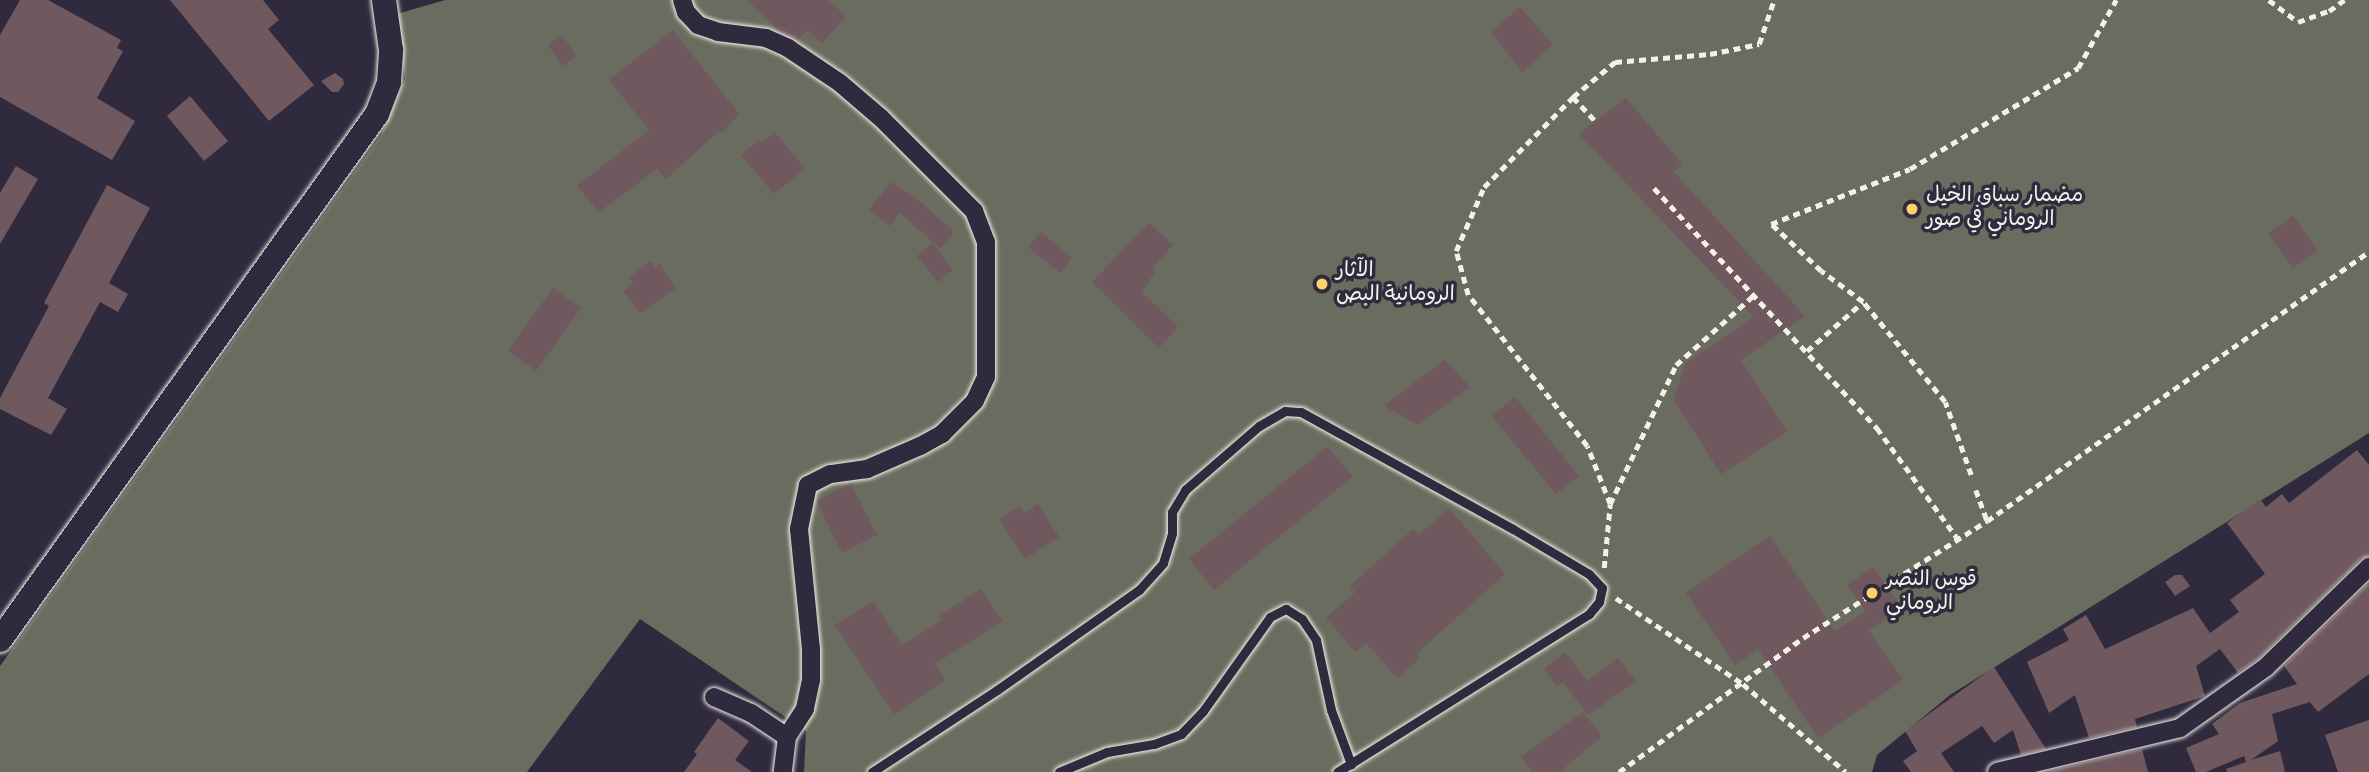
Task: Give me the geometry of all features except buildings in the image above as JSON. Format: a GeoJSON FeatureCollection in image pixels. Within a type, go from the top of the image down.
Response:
{"type":"FeatureCollection","features":[{"type":"Feature","properties":{"kind":"main road"},"geometry":{"type":"LineString","coordinates":[[0,640],[377,114],[389,82],[391,50],[384,0]]}},
{"type":"Feature","properties":{"kind":"street"},"geometry":{"type":"LineString","coordinates":[[682,0],[687,12],[698,25],[719,32],[766,38],[788,48],[840,83],[881,118],[974,211],[986,242],[986,377],[975,401],[942,433],[920,446],[867,469],[830,474],[808,485],[799,529],[811,649],[811,680],[805,709],[787,737],[783,772]]}},
{"type":"Feature","properties":{"kind":"street"},"geometry":{"type":"LineString","coordinates":[[1997,772],[2180,728],[2266,667],[2369,567]]}},
{"type":"Feature","properties":{"kind":"street"},"geometry":{"type":"LineString","coordinates":[[714,696],[751,713],[787,737]]}},
{"type":"Feature","properties":{"kind":"lane"},"geometry":{"type":"LineString","coordinates":[[872,772],[997,690],[1139,590],[1163,563],[1172,533],[1172,512],[1185,490],[1259,426],[1285,411],[1301,412],[1513,529],[1589,574],[1602,588],[1598,601],[1589,614],[1338,772]]}},
{"type":"Feature","properties":{"kind":"lane"},"geometry":{"type":"LineString","coordinates":[[1059,772],[1107,752],[1154,744],[1181,734],[1203,711],[1270,617],[1286,610],[1302,619],[1316,640],[1331,710],[1351,764]]}},
{"type":"Feature","properties":{"kind":"path"},"geometry":{"type":"LineString","coordinates":[[1610,504],[1587,446],[1468,295],[1456,251],[1484,187],[1573,97],[1615,62],[1710,54],[1759,44],[1774,0]]}},
{"type":"Feature","properties":{"kind":"path"},"geometry":{"type":"LineString","coordinates":[[1971,475],[1945,402],[1863,302],[1821,271],[1772,224],[1910,169],[2078,68],[2116,0]]}},
{"type":"Feature","properties":{"kind":"path"},"geometry":{"type":"LineString","coordinates":[[2269,0],[2298,22],[2329,11],[2344,0]]}},
{"type":"Feature","properties":{"kind":"path"},"geometry":{"type":"LineString","coordinates":[[1573,97],[1597,123]]}},
{"type":"Feature","properties":{"kind":"path"},"geometry":{"type":"LineString","coordinates":[[1654,188],[1877,428],[1958,539]]}},
{"type":"Feature","properties":{"kind":"path"},"geometry":{"type":"LineString","coordinates":[[1619,772],[1803,638],[1987,521],[2369,253]]}},
{"type":"Feature","properties":{"kind":"path"},"geometry":{"type":"LineString","coordinates":[[1755,294],[1676,365],[1610,504],[1602,588],[1743,684],[1846,772]]}},
{"type":"Feature","properties":{"kind":"path"},"geometry":{"type":"LineString","coordinates":[[1807,351],[1863,302]]}},
{"type":"Feature","properties":{"kind":"path"},"geometry":{"type":"LineString","coordinates":[[1976,490],[1987,521]]}},
{"type":"Feature","properties":{"kind":"green space","name":"الآثار الرومانية البص"},"geometry":{"type":"Polygon","coordinates":[[[445,0],[2369,0],[2369,433],[1950,695],[1877,755],[1872,772],[804,772],[806,731],[640,619],[527,772],[0,772],[0,666],[381,135],[405,79],[397,14],[445,0]]]}},
{"type":"Feature","properties":{"kind":"place","name":"مضمار سباق الخيل الروماني في صور"},"geometry":{"type":"Point","coordinates":[1912,209]}},
{"type":"Feature","properties":{"kind":"place","name":"الآثار الرومانية البص"},"geometry":{"type":"Point","coordinates":[1322,284]}},
{"type":"Feature","properties":{"kind":"place","name":"قوس النصر الروماني"},"geometry":{"type":"Point","coordinates":[1872,593]}}]}
